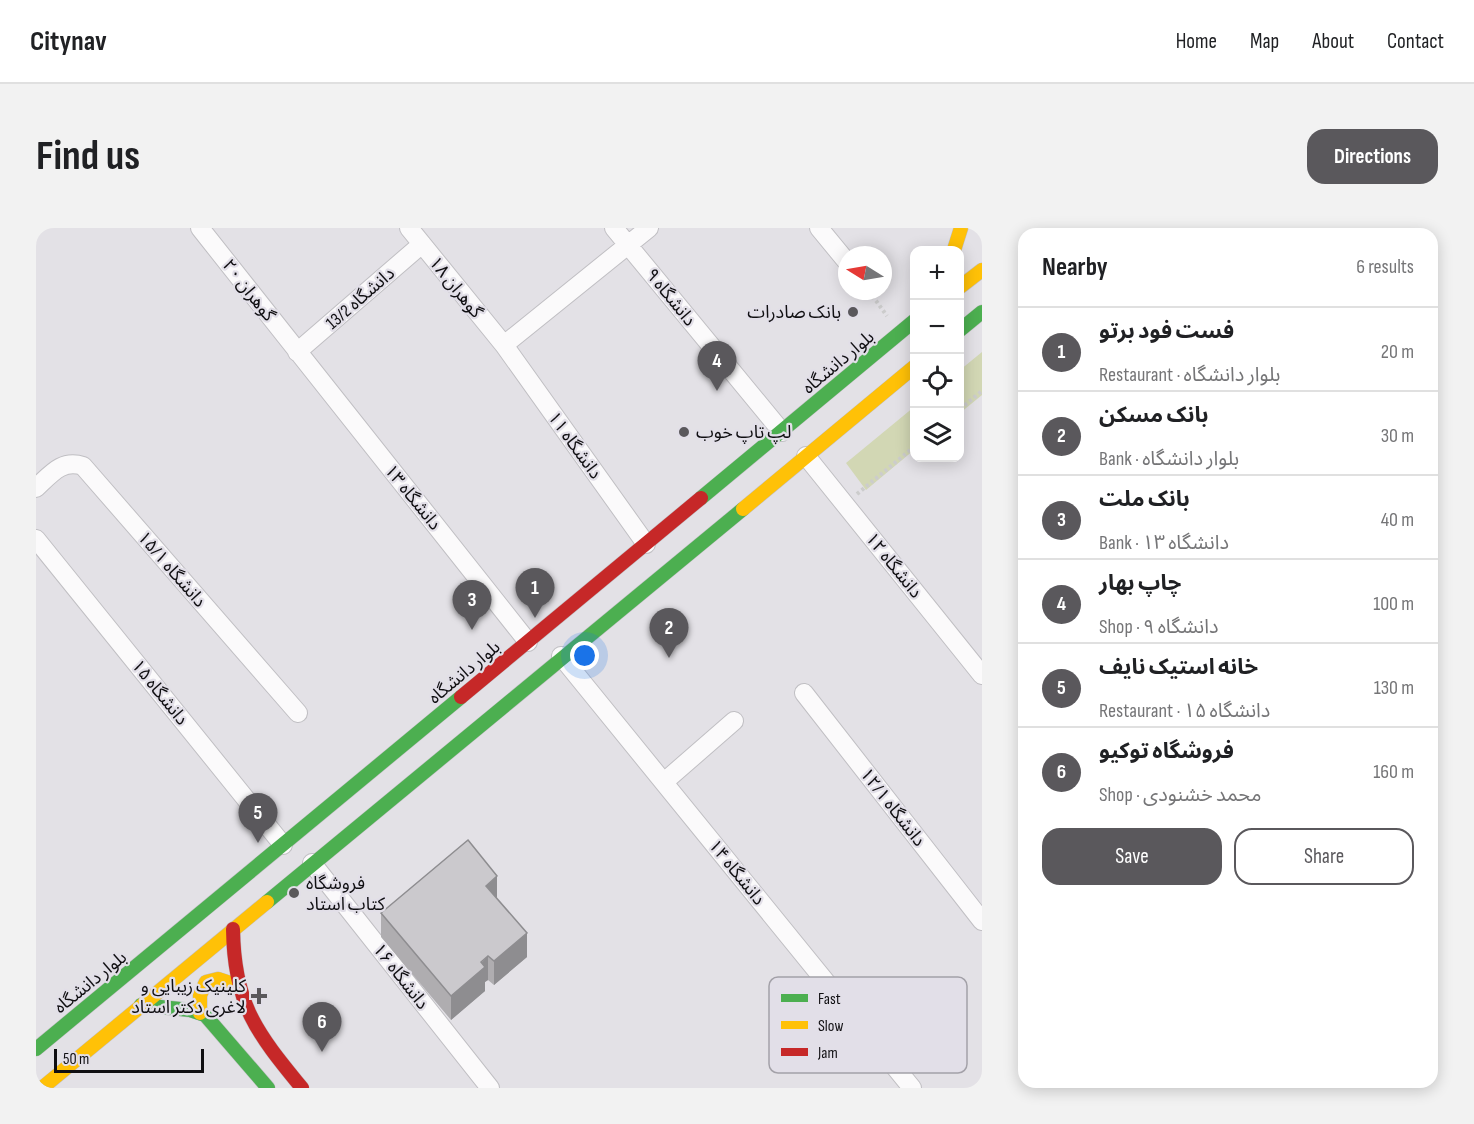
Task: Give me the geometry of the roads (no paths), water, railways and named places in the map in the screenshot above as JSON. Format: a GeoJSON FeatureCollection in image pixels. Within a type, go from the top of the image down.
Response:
{"type":"FeatureCollection","features":[{"type":"Feature","properties":{"kind":"main road"},"geometry":{"type":"LineString","coordinates":[[955,246],[961,228]]}},
{"type":"Feature","properties":{"kind":"main road"},"geometry":{"type":"LineString","coordinates":[[964,284],[982,270]]}},
{"type":"Feature","properties":{"kind":"main road"},"geometry":{"type":"LineString","coordinates":[[964,327],[982,314]]}},
{"type":"Feature","properties":{"kind":"main road","name":"بلوار دانشگاه"},"geometry":{"type":"LineString","coordinates":[[36,1050],[910,325]]}},
{"type":"Feature","properties":{"kind":"main road"},"geometry":{"type":"LineString","coordinates":[[42,1088],[561,656],[910,371]]}},
{"type":"Feature","properties":{"kind":"main road"},"geometry":{"type":"LineString","coordinates":[[233,929],[232,965],[236,985],[251,1023],[302,1088]]}},
{"type":"Feature","properties":{"kind":"main road"},"geometry":{"type":"LineString","coordinates":[[200,1013],[199,996],[206,982],[214,978],[222,978],[236,985]]}},
{"type":"Feature","properties":{"kind":"main road"},"geometry":{"type":"LineString","coordinates":[[141,1005],[200,1013],[221,1031],[268,1088]]}},
{"type":"Feature","properties":{"kind":"street","name":"گوهران ۲۰"},"geometry":{"type":"LineString","coordinates":[[200,228],[297,352]]}},
{"type":"Feature","properties":{"kind":"street","name":"گوهران ۱۸"},"geometry":{"type":"LineString","coordinates":[[409,228],[504,345]]}},
{"type":"Feature","properties":{"kind":"street","name":"دانشگاه ۹"},"geometry":{"type":"LineString","coordinates":[[614,228],[782,432]]}},
{"type":"Feature","properties":{"kind":"street"},"geometry":{"type":"LineString","coordinates":[[504,345],[649,228]]}},
{"type":"Feature","properties":{"kind":"street"},"geometry":{"type":"LineString","coordinates":[[819,228],[838,251]]}},
{"type":"Feature","properties":{"kind":"street","name":"دانشگاه 13/2"},"geometry":{"type":"LineString","coordinates":[[297,352],[422,244]]}},
{"type":"Feature","properties":{"kind":"street","name":"دانشگاه ۱۱"},"geometry":{"type":"LineString","coordinates":[[504,345],[646,544]]}},
{"type":"Feature","properties":{"kind":"street","name":"دانشگاه ۱۳"},"geometry":{"type":"LineString","coordinates":[[297,352],[528,642]]}},
{"type":"Feature","properties":{"kind":"street","name":"دانشگاه ۱۲"},"geometry":{"type":"LineString","coordinates":[[806,456],[982,675]]}},
{"type":"Feature","properties":{"kind":"street","name":"دانشگاه ۱۵/۱"},"geometry":{"type":"LineString","coordinates":[[36,488],[62,465],[73,463],[83,466],[298,713]]}},
{"type":"Feature","properties":{"kind":"street","name":"دانشگاه ۱۵"},"geometry":{"type":"LineString","coordinates":[[36,539],[283,845]]}},
{"type":"Feature","properties":{"kind":"street","name":"دانشگاه ۱۴"},"geometry":{"type":"LineString","coordinates":[[561,656],[822,977]]}},
{"type":"Feature","properties":{"kind":"street","name":"دانشگاه ۱۲/۱"},"geometry":{"type":"LineString","coordinates":[[804,693],[982,921]]}},
{"type":"Feature","properties":{"kind":"street"},"geometry":{"type":"LineString","coordinates":[[664,782],[734,721]]}},
{"type":"Feature","properties":{"kind":"street","name":"دانشگاه ۱۶"},"geometry":{"type":"LineString","coordinates":[[312,863],[490,1088]]}},
{"type":"Feature","properties":{"kind":"street","name":"دانشگاه ۱۴"},"geometry":{"type":"LineString","coordinates":[[900,1073],[912,1088]]}},
{"type":"Feature","properties":{"kind":"place","name":"بانک صادرات"},"geometry":{"type":"Point","coordinates":[853,312]}},
{"type":"Feature","properties":{"kind":"place","name":"چاپ بهار"},"geometry":{"type":"Point","coordinates":[717,391]}},
{"type":"Feature","properties":{"kind":"place","name":"لپ تاپ خوب"},"geometry":{"type":"Point","coordinates":[684,432]}},
{"type":"Feature","properties":{"kind":"place","name":"فست فود برتو"},"geometry":{"type":"Point","coordinates":[535,618]}},
{"type":"Feature","properties":{"kind":"place","name":"بانک ملت"},"geometry":{"type":"Point","coordinates":[472,630]}},
{"type":"Feature","properties":{"kind":"place","name":"بانک مسکن"},"geometry":{"type":"Point","coordinates":[669,658]}},
{"type":"Feature","properties":{"kind":"place","name":"خانه استیک نایف"},"geometry":{"type":"Point","coordinates":[258,843]}},
{"type":"Feature","properties":{"kind":"place","name":"فروشگاه کتاب استاد"},"geometry":{"type":"Point","coordinates":[294,893]}},
{"type":"Feature","properties":{"kind":"place","name":"کلینیک زیبایی و لاغری دکتر استاد"},"geometry":{"type":"Point","coordinates":[259,996]}},
{"type":"Feature","properties":{"kind":"place","name":"فروشگاه توکیو"},"geometry":{"type":"Point","coordinates":[322,1052]}}]}
